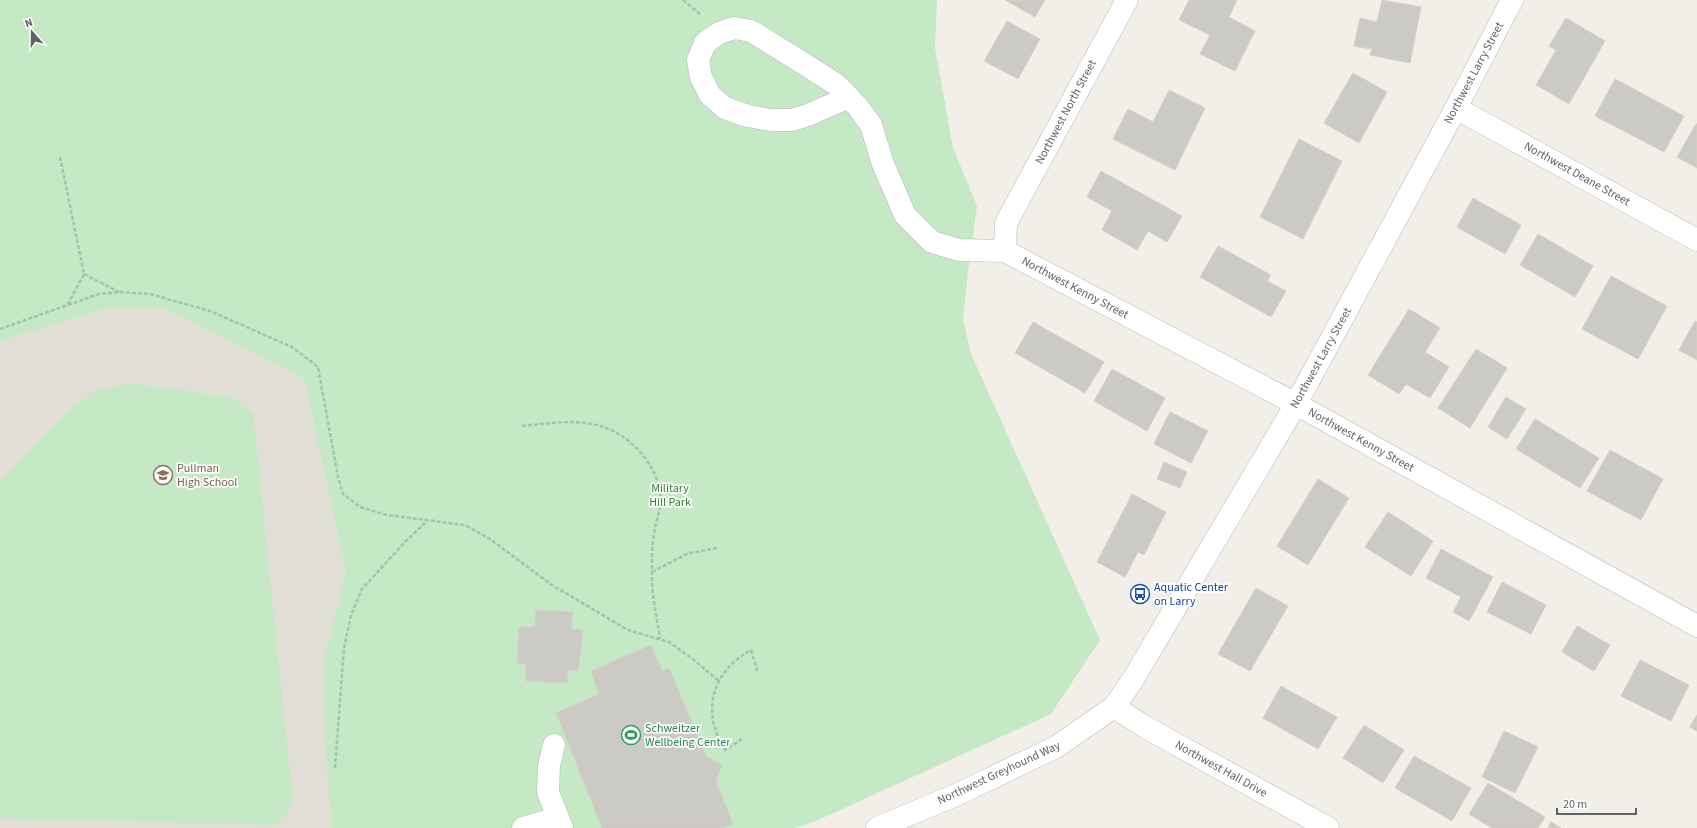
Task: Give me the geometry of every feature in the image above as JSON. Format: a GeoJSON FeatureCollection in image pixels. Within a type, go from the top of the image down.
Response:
{"type":"FeatureCollection","features":[{"type":"Feature","properties":{"kind":"street","name":"Northwest North Street"},"geometry":{"type":"LineString","coordinates":[[1005,252],[1006,223],[1127,0]]}},
{"type":"Feature","properties":{"kind":"street","name":"Northwest Larry Street"},"geometry":{"type":"LineString","coordinates":[[1114,707],[1132,681],[1296,404],[1456,108],[1512,0]]}},
{"type":"Feature","properties":{"kind":"street"},"geometry":{"type":"LineString","coordinates":[[848,97],[808,115],[792,120],[771,120],[748,116],[725,108],[710,94],[701,77],[698,60],[705,43],[719,33],[734,28],[752,31],[837,85],[858,107],[871,125],[883,164],[905,215],[932,242],[959,250],[1005,252]]}},
{"type":"Feature","properties":{"kind":"street","name":"Northwest Deane Street"},"geometry":{"type":"LineString","coordinates":[[1456,108],[1697,240]]}},
{"type":"Feature","properties":{"kind":"street","name":"Northwest Kenny Street"},"geometry":{"type":"LineString","coordinates":[[1005,252],[1296,404],[1697,626]]}},
{"type":"Feature","properties":{"kind":"street","name":"Northwest Greyhound Way"},"geometry":{"type":"LineString","coordinates":[[877,828],[956,795],[1056,748],[1114,707]]}},
{"type":"Feature","properties":{"kind":"street","name":"Northwest Hall Drive"},"geometry":{"type":"LineString","coordinates":[[1114,707],[1145,727],[1328,828]]}},
{"type":"Feature","properties":{"kind":"street"},"geometry":{"type":"LineString","coordinates":[[523,828],[560,823],[548,792],[549,766],[554,745]]}},
{"type":"Feature","properties":{"kind":"path"},"geometry":{"type":"LineString","coordinates":[[60,158],[84,274],[68,305]]}},
{"type":"Feature","properties":{"kind":"path"},"geometry":{"type":"LineString","coordinates":[[84,274],[120,292]]}},
{"type":"Feature","properties":{"kind":"path"},"geometry":{"type":"LineString","coordinates":[[0,329],[99,294],[120,292],[150,294],[210,311],[292,347],[318,367],[338,477],[344,494],[360,507],[387,515],[465,525],[490,539],[552,585],[628,630],[669,642],[719,681]]}},
{"type":"Feature","properties":{"kind":"path"},"geometry":{"type":"LineString","coordinates":[[522,426],[565,422],[606,427],[636,448],[648,461],[656,476],[660,493],[659,511],[654,533],[652,573],[660,639]]}},
{"type":"Feature","properties":{"kind":"path"},"geometry":{"type":"LineString","coordinates":[[335,768],[344,648],[351,615],[362,589],[406,541],[428,520]]}},
{"type":"Feature","properties":{"kind":"path"},"geometry":{"type":"LineString","coordinates":[[652,573],[689,553],[718,548]]}},
{"type":"Feature","properties":{"kind":"path"},"geometry":{"type":"LineString","coordinates":[[742,739],[725,750],[713,722],[713,696],[724,672],[734,662],[751,650],[758,672]]}},
{"type":"Feature","properties":{"kind":"shaded area","name":"Pullman High School"},"geometry":{"type":"Polygon","coordinates":[[[111,307],[162,308],[304,379],[346,572],[322,668],[334,828],[0,828],[0,341],[111,307]]]}},
{"type":"Feature","properties":{"kind":"green space","name":"Military Hill Park"},"geometry":{"type":"Polygon","coordinates":[[[0,0],[937,0],[935,48],[953,148],[977,206],[963,319],[971,354],[1100,640],[1051,714],[818,820],[796,828],[332,828],[327,769],[322,668],[346,572],[304,379],[162,308],[111,307],[0,341],[0,0]]]}},
{"type":"Feature","properties":{"kind":"green space","name":"Pullman High School"},"geometry":{"type":"Polygon","coordinates":[[[128,383],[230,397],[253,413],[293,804],[276,825],[0,818],[0,482],[67,412],[94,392],[128,383]]]}},
{"type":"Feature","properties":{"kind":"building"},"geometry":{"type":"Polygon","coordinates":[[[1005,0],[1045,0],[1035,17],[1005,0]]]}},
{"type":"Feature","properties":{"kind":"building"},"geometry":{"type":"Polygon","coordinates":[[[1189,0],[1237,0],[1229,17],[1255,31],[1235,71],[1200,54],[1210,35],[1179,20],[1189,0]]]}},
{"type":"Feature","properties":{"kind":"building"},"geometry":{"type":"Polygon","coordinates":[[[1382,0],[1421,7],[1410,63],[1370,55],[1372,49],[1354,46],[1360,18],[1377,22],[1382,0]]]}},
{"type":"Feature","properties":{"kind":"building"},"geometry":{"type":"Polygon","coordinates":[[[1566,18],[1605,41],[1569,104],[1536,85],[1556,50],[1549,46],[1566,18]]]}},
{"type":"Feature","properties":{"kind":"building"},"geometry":{"type":"Polygon","coordinates":[[[1007,21],[1040,39],[1018,79],[984,61],[1007,21]]]}},
{"type":"Feature","properties":{"kind":"building"},"geometry":{"type":"Polygon","coordinates":[[[1353,73],[1387,92],[1359,143],[1324,123],[1353,73]]]}},
{"type":"Feature","properties":{"kind":"building"},"geometry":{"type":"Polygon","coordinates":[[[1615,79],[1684,116],[1664,152],[1595,116],[1615,79]]]}},
{"type":"Feature","properties":{"kind":"building"},"geometry":{"type":"Polygon","coordinates":[[[1169,90],[1205,108],[1175,170],[1113,139],[1128,109],[1153,122],[1169,90]]]}},
{"type":"Feature","properties":{"kind":"building"},"geometry":{"type":"Polygon","coordinates":[[[1697,124],[1697,168],[1677,157],[1697,124]]]}},
{"type":"Feature","properties":{"kind":"building"},"geometry":{"type":"Polygon","coordinates":[[[1299,139],[1342,161],[1303,239],[1260,217],[1299,139]]]}},
{"type":"Feature","properties":{"kind":"building"},"geometry":{"type":"Polygon","coordinates":[[[1101,171],[1182,216],[1167,242],[1148,231],[1137,250],[1102,230],[1112,211],[1087,197],[1101,171]]]}},
{"type":"Feature","properties":{"kind":"building"},"geometry":{"type":"Polygon","coordinates":[[[1473,198],[1521,225],[1505,254],[1457,227],[1473,198]]]}},
{"type":"Feature","properties":{"kind":"building"},"geometry":{"type":"Polygon","coordinates":[[[1538,234],[1593,266],[1575,297],[1520,265],[1538,234]]]}},
{"type":"Feature","properties":{"kind":"building"},"geometry":{"type":"Polygon","coordinates":[[[1218,246],[1271,275],[1267,281],[1286,291],[1271,317],[1200,277],[1218,246]]]}},
{"type":"Feature","properties":{"kind":"building"},"geometry":{"type":"Polygon","coordinates":[[[1611,276],[1667,306],[1638,359],[1582,329],[1611,276]]]}},
{"type":"Feature","properties":{"kind":"building"},"geometry":{"type":"Polygon","coordinates":[[[1409,309],[1440,328],[1425,352],[1449,367],[1430,398],[1406,384],[1399,394],[1368,375],[1409,309]]]}},
{"type":"Feature","properties":{"kind":"building"},"geometry":{"type":"Polygon","coordinates":[[[1695,321],[1697,322],[1697,360],[1679,350],[1695,321]]]}},
{"type":"Feature","properties":{"kind":"building"},"geometry":{"type":"Polygon","coordinates":[[[1033,322],[1104,362],[1085,393],[1015,353],[1033,322]]]}},
{"type":"Feature","properties":{"kind":"building"},"geometry":{"type":"Polygon","coordinates":[[[1476,349],[1507,368],[1470,428],[1438,408],[1476,349]]]}},
{"type":"Feature","properties":{"kind":"building"},"geometry":{"type":"Polygon","coordinates":[[[1112,369],[1165,398],[1147,431],[1094,401],[1112,369]]]}},
{"type":"Feature","properties":{"kind":"building"},"geometry":{"type":"Polygon","coordinates":[[[1506,397],[1526,409],[1507,439],[1488,427],[1506,397]]]}},
{"type":"Feature","properties":{"kind":"building"},"geometry":{"type":"Polygon","coordinates":[[[1170,412],[1208,431],[1191,463],[1154,444],[1170,412]]]}},
{"type":"Feature","properties":{"kind":"building"},"geometry":{"type":"Polygon","coordinates":[[[1535,419],[1599,458],[1580,488],[1516,449],[1535,419]]]}},
{"type":"Feature","properties":{"kind":"building"},"geometry":{"type":"Polygon","coordinates":[[[1610,450],[1663,479],[1641,520],[1587,491],[1610,450]]]}},
{"type":"Feature","properties":{"kind":"building"},"geometry":{"type":"Polygon","coordinates":[[[1164,462],[1187,472],[1180,488],[1157,479],[1164,462]]]}},
{"type":"Feature","properties":{"kind":"building"},"geometry":{"type":"Polygon","coordinates":[[[1318,479],[1349,498],[1308,565],[1277,546],[1318,479]]]}},
{"type":"Feature","properties":{"kind":"building"},"geometry":{"type":"Polygon","coordinates":[[[1132,494],[1166,512],[1144,555],[1138,552],[1125,577],[1097,562],[1132,494]]]}},
{"type":"Feature","properties":{"kind":"building"},"geometry":{"type":"Polygon","coordinates":[[[1388,512],[1433,541],[1411,576],[1365,547],[1388,512]]]}},
{"type":"Feature","properties":{"kind":"building"},"geometry":{"type":"Polygon","coordinates":[[[1441,549],[1493,577],[1469,621],[1453,612],[1461,597],[1426,578],[1441,549]]]}},
{"type":"Feature","properties":{"kind":"building"},"geometry":{"type":"Polygon","coordinates":[[[1502,582],[1546,605],[1531,634],[1487,612],[1502,582]]]}},
{"type":"Feature","properties":{"kind":"building"},"geometry":{"type":"Polygon","coordinates":[[[1256,588],[1288,606],[1250,671],[1218,654],[1256,588]]]}},
{"type":"Feature","properties":{"kind":"building"},"geometry":{"type":"Polygon","coordinates":[[[536,610],[573,612],[571,629],[583,630],[578,671],[568,670],[567,683],[526,681],[526,664],[517,663],[519,627],[535,627],[536,610]]]}},
{"type":"Feature","properties":{"kind":"building"},"geometry":{"type":"Polygon","coordinates":[[[1577,626],[1610,645],[1594,671],[1562,652],[1577,626]]]}},
{"type":"Feature","properties":{"kind":"building","name":"Schweitzer Wellbeing Center"},"geometry":{"type":"Polygon","coordinates":[[[651,645],[662,671],[669,668],[706,756],[722,765],[716,781],[733,824],[724,828],[602,828],[556,713],[599,694],[591,671],[651,645]]]}},
{"type":"Feature","properties":{"kind":"building"},"geometry":{"type":"Polygon","coordinates":[[[1640,660],[1689,685],[1671,721],[1621,696],[1640,660]]]}},
{"type":"Feature","properties":{"kind":"building"},"geometry":{"type":"Polygon","coordinates":[[[1281,686],[1337,717],[1318,749],[1263,718],[1281,686]]]}},
{"type":"Feature","properties":{"kind":"building"},"geometry":{"type":"Polygon","coordinates":[[[1697,715],[1697,731],[1690,727],[1697,715]]]}},
{"type":"Feature","properties":{"kind":"building"},"geometry":{"type":"Polygon","coordinates":[[[1364,725],[1404,750],[1383,783],[1343,758],[1364,725]]]}},
{"type":"Feature","properties":{"kind":"building"},"geometry":{"type":"Polygon","coordinates":[[[1504,731],[1538,747],[1515,793],[1482,777],[1504,731]]]}},
{"type":"Feature","properties":{"kind":"building"},"geometry":{"type":"Polygon","coordinates":[[[1414,756],[1471,788],[1452,821],[1395,788],[1414,756]]]}},
{"type":"Feature","properties":{"kind":"building"},"geometry":{"type":"Polygon","coordinates":[[[1488,783],[1545,817],[1538,828],[1492,828],[1469,814],[1488,783]]]}},
{"type":"Feature","properties":{"kind":"building"},"geometry":{"type":"Polygon","coordinates":[[[1551,822],[1561,828],[1548,828],[1551,822]]]}},
{"type":"Feature","properties":{"kind":"place","name":"Pullman High School"},"geometry":{"type":"Point","coordinates":[163,475]}},
{"type":"Feature","properties":{"kind":"place","name":"Aquatic Center on Larry"},"geometry":{"type":"Point","coordinates":[1140,594]}},
{"type":"Feature","properties":{"kind":"place","name":"Schweitzer Wellbeing Center"},"geometry":{"type":"Point","coordinates":[631,735]}}]}
